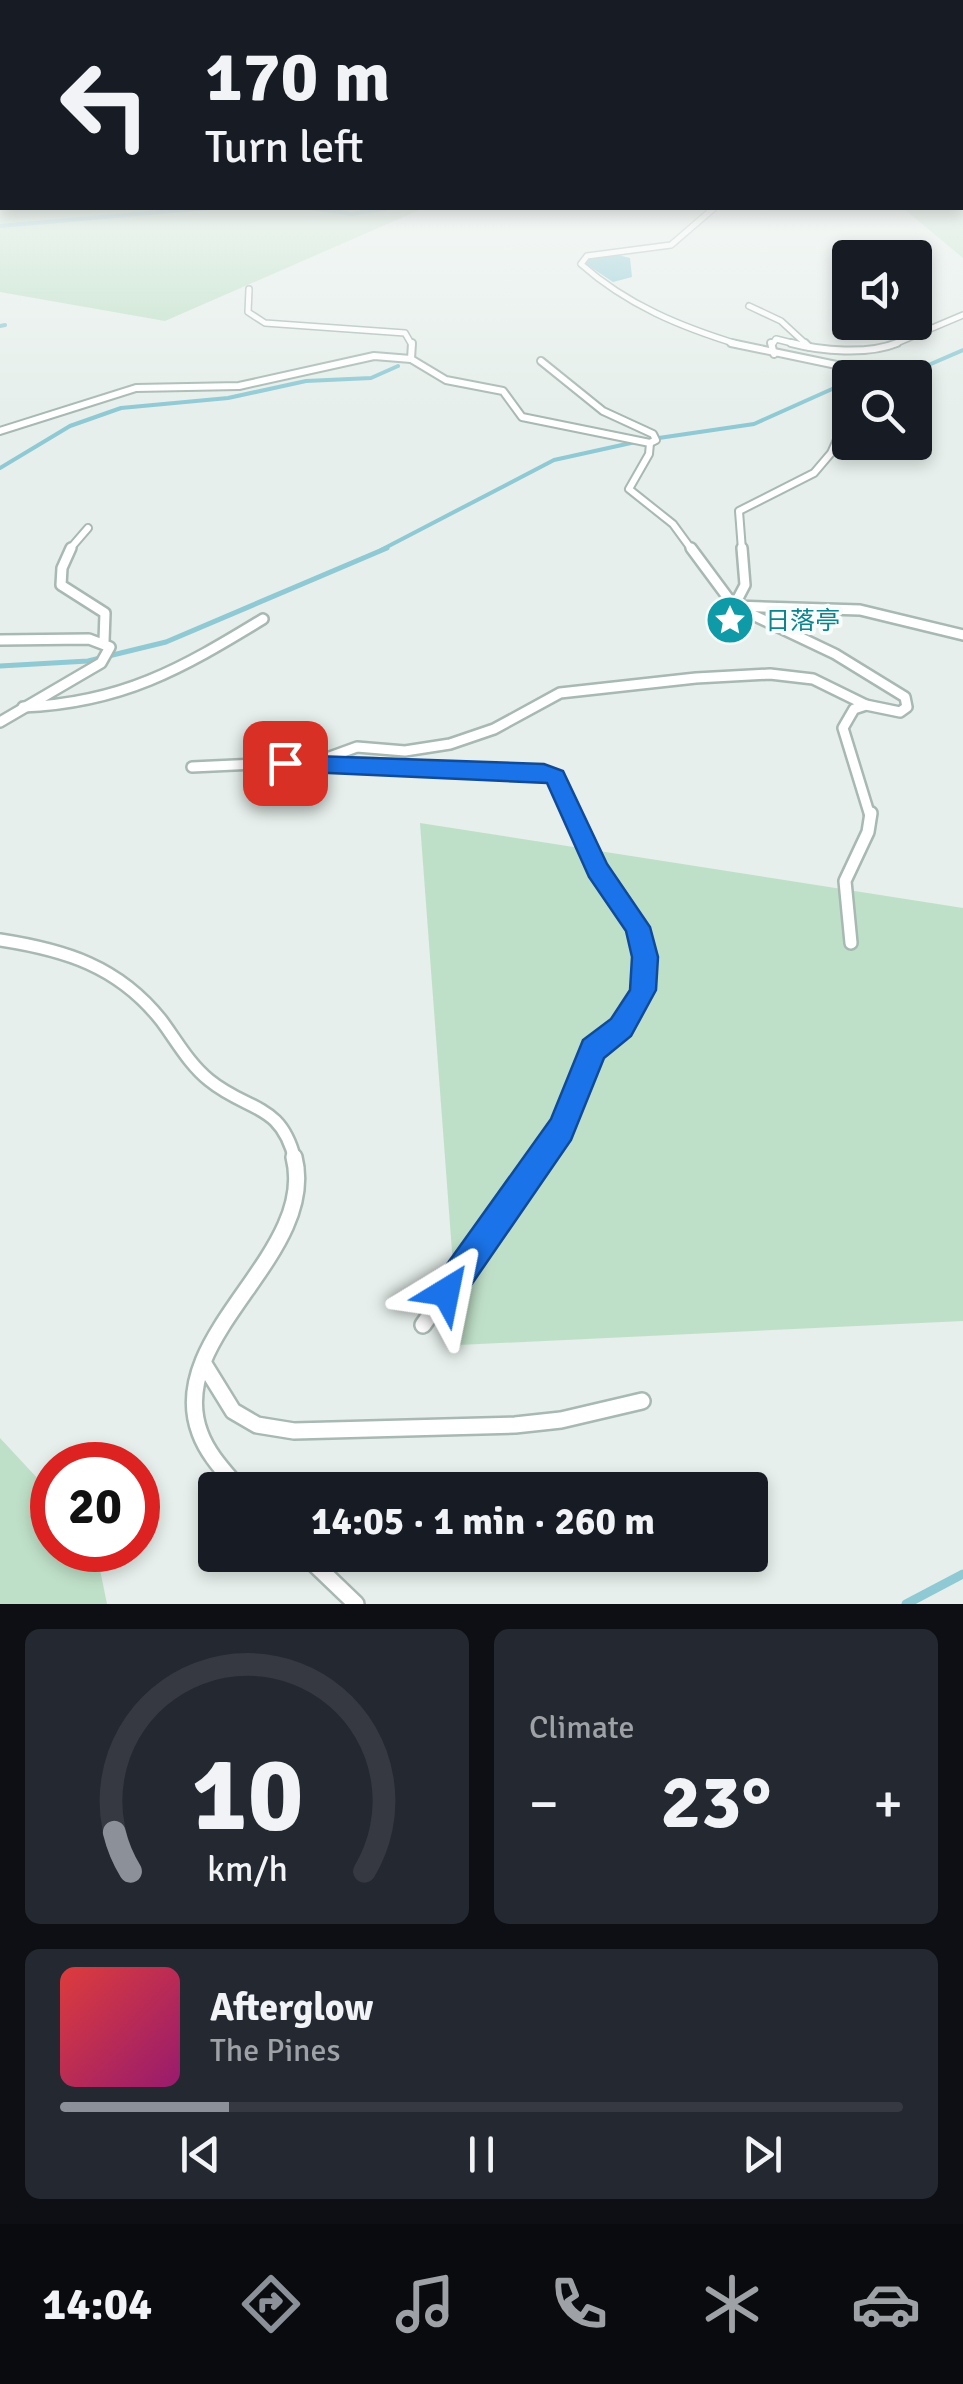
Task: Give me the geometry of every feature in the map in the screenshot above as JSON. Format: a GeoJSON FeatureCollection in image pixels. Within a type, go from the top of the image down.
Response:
{"type":"FeatureCollection","features":[{"type":"Feature","properties":{"kind":"lane"},"geometry":{"type":"LineString","coordinates":[[584,261],[582,264],[663,319],[774,354],[832,365]]}},
{"type":"Feature","properties":{"kind":"lane"},"geometry":{"type":"LineString","coordinates":[[249,288],[248,312],[265,323],[373,327],[405,333],[412,339],[411,358]]}},
{"type":"Feature","properties":{"kind":"lane"},"geometry":{"type":"LineString","coordinates":[[749,306],[781,322],[810,348]]}},
{"type":"Feature","properties":{"kind":"lane"},"geometry":{"type":"LineString","coordinates":[[774,354],[770,347],[776,340],[810,348],[882,349],[963,315]]}},
{"type":"Feature","properties":{"kind":"lane"},"geometry":{"type":"LineString","coordinates":[[0,431],[136,388],[239,386],[362,357],[411,358],[446,380],[503,390],[522,418],[650,443],[656,440],[653,434],[603,411],[541,361]]}},
{"type":"Feature","properties":{"kind":"lane"},"geometry":{"type":"LineString","coordinates":[[318,761],[357,747],[404,751],[450,744],[494,728],[560,693],[696,678],[770,674],[813,679],[887,712],[907,707],[905,697],[890,684],[734,606],[673,524],[628,489],[650,454],[650,443]]}},
{"type":"Feature","properties":{"kind":"lane"},"geometry":{"type":"LineString","coordinates":[[734,606],[746,584],[738,511],[746,504],[784,492],[825,468],[832,452]]}},
{"type":"Feature","properties":{"kind":"lane"},"geometry":{"type":"LineString","coordinates":[[0,722],[101,663],[109,653],[104,641],[105,613],[61,585],[59,574],[66,554],[88,528]]}},
{"type":"Feature","properties":{"kind":"lane"},"geometry":{"type":"LineString","coordinates":[[734,606],[860,610],[963,635]]}},
{"type":"Feature","properties":{"kind":"lane"},"geometry":{"type":"LineString","coordinates":[[22,707],[90,705],[120,696],[164,678],[262,619]]}},
{"type":"Feature","properties":{"kind":"lane"},"geometry":{"type":"LineString","coordinates":[[0,640],[28,644],[104,641]]}},
{"type":"Feature","properties":{"kind":"lane"},"geometry":{"type":"LineString","coordinates":[[851,942],[845,881],[868,832],[871,811],[844,728],[854,709],[866,705]]}},
{"type":"Feature","properties":{"kind":"lane"},"geometry":{"type":"LineString","coordinates":[[192,768],[318,761],[544,772],[555,777],[598,870],[638,927],[645,957],[643,990],[635,1006],[621,1028],[593,1049],[561,1129],[423,1325]]}},
{"type":"Feature","properties":{"kind":"lane"},"geometry":{"type":"LineString","coordinates":[[0,940],[78,954],[109,968],[157,1010],[212,1086],[273,1115],[288,1133],[296,1159],[291,1209],[279,1238],[204,1364],[194,1413],[204,1447],[225,1472]]}},
{"type":"Feature","properties":{"kind":"lane"},"geometry":{"type":"LineString","coordinates":[[204,1364],[233,1411],[256,1425],[294,1431],[560,1420],[642,1400]]}},
{"type":"Feature","properties":{"kind":"lane"},"geometry":{"type":"LineString","coordinates":[[323,1572],[356,1604]]}},
{"type":"Feature","properties":{"kind":"green space"},"geometry":{"type":"Polygon","coordinates":[[[0,261],[303,261],[165,321],[0,292],[0,261]]]}},
{"type":"Feature","properties":{"kind":"green space"},"geometry":{"type":"Polygon","coordinates":[[[420,823],[963,908],[963,1321],[459,1345],[420,823]]]}},
{"type":"Feature","properties":{"kind":"green space"},"geometry":{"type":"Polygon","coordinates":[[[0,1438],[30,1470],[30,1572],[100,1572],[107,1604],[0,1604],[0,1438]]]}},
{"type":"Feature","properties":{"kind":"water"},"geometry":{"type":"Polygon","coordinates":[[[630,261],[632,277],[613,282],[586,264],[630,261]]]}},
{"type":"Feature","properties":{"kind":"waterway"},"geometry":{"type":"LineString","coordinates":[[0,326],[5,325]]}},
{"type":"Feature","properties":{"kind":"waterway"},"geometry":{"type":"LineString","coordinates":[[932,363],[963,350]]}},
{"type":"Feature","properties":{"kind":"waterway"},"geometry":{"type":"LineString","coordinates":[[0,468],[70,426],[121,408],[228,398],[306,381],[371,378],[398,366]]}},
{"type":"Feature","properties":{"kind":"waterway"},"geometry":{"type":"LineString","coordinates":[[652,439],[754,424],[832,389]]}},
{"type":"Feature","properties":{"kind":"waterway"},"geometry":{"type":"LineString","coordinates":[[381,550],[554,460],[640,441]]}},
{"type":"Feature","properties":{"kind":"waterway"},"geometry":{"type":"LineString","coordinates":[[0,666],[88,661],[166,642],[387,548]]}},
{"type":"Feature","properties":{"kind":"waterway"},"geometry":{"type":"LineString","coordinates":[[906,1604],[963,1574]]}},
{"type":"Feature","properties":{"kind":"place","name":"日落亭"},"geometry":{"type":"Point","coordinates":[730,620]}},
{"type":"Feature","properties":{"kind":"route"},"geometry":{"type":"LineString","coordinates":[[285,763],[318,761],[544,772],[555,777],[598,870],[638,927],[645,957],[643,990],[635,1006],[621,1028],[593,1049],[561,1129],[446,1292]]}}]}
